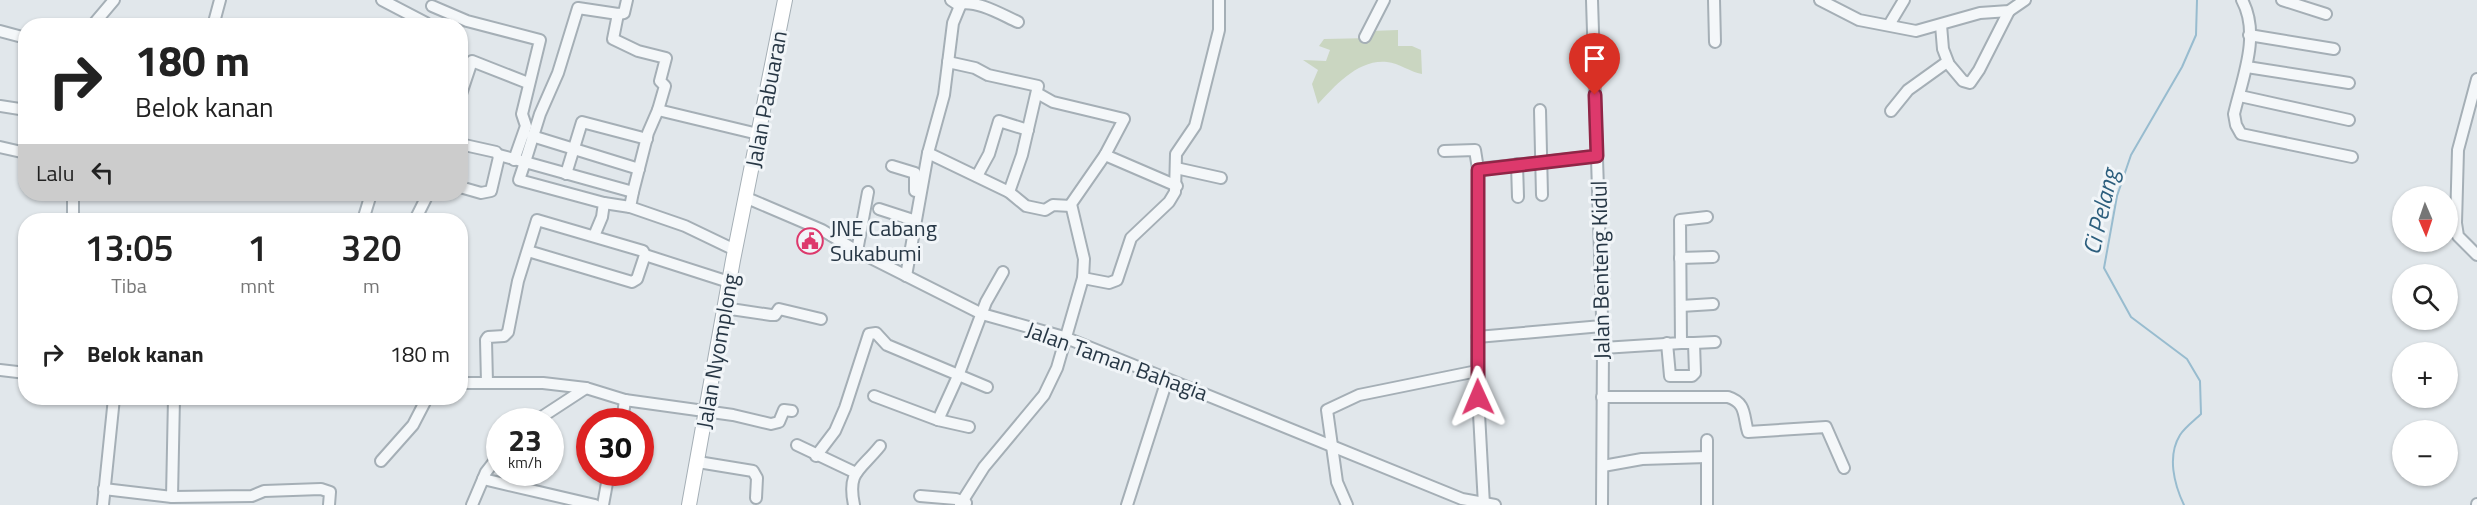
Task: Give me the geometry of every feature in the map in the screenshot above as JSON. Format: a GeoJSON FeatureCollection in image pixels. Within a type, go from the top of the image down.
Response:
{"type":"FeatureCollection","features":[{"type":"Feature","properties":{"kind":"street"},"geometry":{"type":"LineString","coordinates":[[99,18],[114,0]]}},
{"type":"Feature","properties":{"kind":"street"},"geometry":{"type":"LineString","coordinates":[[215,18],[220,0]]}},
{"type":"Feature","properties":{"kind":"street"},"geometry":{"type":"LineString","coordinates":[[382,0],[415,18]]}},
{"type":"Feature","properties":{"kind":"street"},"geometry":{"type":"LineString","coordinates":[[519,161],[558,73],[578,8],[618,14],[624,12],[627,0]]}},
{"type":"Feature","properties":{"kind":"street","name":"Jalan Pabuaran"},"geometry":{"type":"LineString","coordinates":[[747,198],[785,0]]}},
{"type":"Feature","properties":{"kind":"street"},"geometry":{"type":"LineString","coordinates":[[1083,278],[1109,283],[1117,280],[1131,238],[1170,202],[1177,186],[1177,151],[1193,130],[1203,98],[1219,30],[1219,0]]}},
{"type":"Feature","properties":{"kind":"street"},"geometry":{"type":"LineString","coordinates":[[1365,37],[1384,0]]}},
{"type":"Feature","properties":{"kind":"street","name":"Jalan Benteng Kidul"},"geometry":{"type":"LineString","coordinates":[[1592,0],[1603,348],[1602,505]]}},
{"type":"Feature","properties":{"kind":"street"},"geometry":{"type":"LineString","coordinates":[[1714,0],[1715,42]]}},
{"type":"Feature","properties":{"kind":"street"},"geometry":{"type":"LineString","coordinates":[[1820,0],[1851,17],[1916,30],[1980,13],[2009,10],[2025,0]]}},
{"type":"Feature","properties":{"kind":"street"},"geometry":{"type":"LineString","coordinates":[[1889,25],[1904,0]]}},
{"type":"Feature","properties":{"kind":"street"},"geometry":{"type":"LineString","coordinates":[[2242,0],[2249,23],[2249,35],[2247,67],[2241,96],[2234,114],[2241,134],[2352,157]]}},
{"type":"Feature","properties":{"kind":"street"},"geometry":{"type":"LineString","coordinates":[[2282,0],[2326,14]]}},
{"type":"Feature","properties":{"kind":"street"},"geometry":{"type":"LineString","coordinates":[[904,275],[928,153],[944,95],[955,2],[987,8],[1018,22]]}},
{"type":"Feature","properties":{"kind":"street"},"geometry":{"type":"LineString","coordinates":[[428,18],[433,3],[461,18]]}},
{"type":"Feature","properties":{"kind":"street"},"geometry":{"type":"LineString","coordinates":[[1941,25],[1943,49],[1948,62],[1963,81],[1970,83],[1979,70],[2009,10]]}},
{"type":"Feature","properties":{"kind":"street"},"geometry":{"type":"LineString","coordinates":[[618,14],[613,39],[638,51],[666,58],[660,81],[665,86],[647,139],[630,207]]}},
{"type":"Feature","properties":{"kind":"street"},"geometry":{"type":"LineString","coordinates":[[468,21],[540,40],[522,114],[526,126],[519,161],[519,180],[603,203],[630,207],[685,226],[735,250]]}},
{"type":"Feature","properties":{"kind":"street"},"geometry":{"type":"LineString","coordinates":[[0,31],[18,36]]}},
{"type":"Feature","properties":{"kind":"street"},"geometry":{"type":"LineString","coordinates":[[2249,35],[2334,49]]}},
{"type":"Feature","properties":{"kind":"street"},"geometry":{"type":"LineString","coordinates":[[468,73],[472,61],[528,83]]}},
{"type":"Feature","properties":{"kind":"street"},"geometry":{"type":"LineString","coordinates":[[948,62],[975,68],[988,75],[1038,86],[1028,130],[1009,192]]}},
{"type":"Feature","properties":{"kind":"street"},"geometry":{"type":"LineString","coordinates":[[1891,111],[1908,90],[1932,71],[1948,62]]}},
{"type":"Feature","properties":{"kind":"street"},"geometry":{"type":"LineString","coordinates":[[2247,67],[2349,83]]}},
{"type":"Feature","properties":{"kind":"street"},"geometry":{"type":"LineString","coordinates":[[2477,79],[2458,150],[2456,223],[2458,236],[2477,255]]}},
{"type":"Feature","properties":{"kind":"street"},"geometry":{"type":"LineString","coordinates":[[920,496],[964,504],[984,467],[1044,395],[1057,368],[1064,337],[1083,278],[1084,258],[1071,206],[1105,155],[1123,118],[1053,102],[1037,93]]}},
{"type":"Feature","properties":{"kind":"street"},"geometry":{"type":"LineString","coordinates":[[2241,96],[2349,120]]}},
{"type":"Feature","properties":{"kind":"street"},"geometry":{"type":"LineString","coordinates":[[0,106],[18,109]]}},
{"type":"Feature","properties":{"kind":"street"},"geometry":{"type":"LineString","coordinates":[[658,110],[758,134]]}},
{"type":"Feature","properties":{"kind":"street"},"geometry":{"type":"LineString","coordinates":[[1540,110],[1542,195]]}},
{"type":"Feature","properties":{"kind":"street"},"geometry":{"type":"LineString","coordinates":[[977,176],[989,154],[999,121],[1028,130]]}},
{"type":"Feature","properties":{"kind":"street"},"geometry":{"type":"LineString","coordinates":[[566,174],[582,122],[647,139]]}},
{"type":"Feature","properties":{"kind":"street"},"geometry":{"type":"LineString","coordinates":[[532,136],[639,169]]}},
{"type":"Feature","properties":{"kind":"street"},"geometry":{"type":"LineString","coordinates":[[468,146],[633,192]]}},
{"type":"Feature","properties":{"kind":"street"},"geometry":{"type":"LineString","coordinates":[[0,147],[18,151]]}},
{"type":"Feature","properties":{"kind":"street"},"geometry":{"type":"LineString","coordinates":[[1444,151],[1474,150],[1478,170],[1477,371],[1488,505]]}},
{"type":"Feature","properties":{"kind":"street"},"geometry":{"type":"LineString","coordinates":[[928,153],[1009,192],[1026,206],[1039,210],[1045,210],[1053,205],[1071,206]]}},
{"type":"Feature","properties":{"kind":"street"},"geometry":{"type":"LineString","coordinates":[[468,189],[481,193],[491,190],[499,155]]}},
{"type":"Feature","properties":{"kind":"street"},"geometry":{"type":"LineString","coordinates":[[1105,155],[1177,186]]}},
{"type":"Feature","properties":{"kind":"street"},"geometry":{"type":"LineString","coordinates":[[1478,170],[1597,156]]}},
{"type":"Feature","properties":{"kind":"street"},"geometry":{"type":"LineString","coordinates":[[1516,164],[1518,196]]}},
{"type":"Feature","properties":{"kind":"street"},"geometry":{"type":"LineString","coordinates":[[892,166],[915,173],[913,220],[904,275]]}},
{"type":"Feature","properties":{"kind":"street"},"geometry":{"type":"LineString","coordinates":[[1176,168],[1221,178]]}},
{"type":"Feature","properties":{"kind":"street"},"geometry":{"type":"LineString","coordinates":[[857,251],[868,192]]}},
{"type":"Feature","properties":{"kind":"street","name":"Jalan Nyomplong"},"geometry":{"type":"LineString","coordinates":[[689,505],[724,308],[747,198]]}},
{"type":"Feature","properties":{"kind":"street","name":"Jalan Taman Bahagia"},"geometry":{"type":"LineString","coordinates":[[747,198],[822,230],[857,251],[982,314],[1064,337],[1462,499],[1488,505]]}},
{"type":"Feature","properties":{"kind":"street"},"geometry":{"type":"LineString","coordinates":[[594,236],[602,217],[603,203]]}},
{"type":"Feature","properties":{"kind":"street"},"geometry":{"type":"LineString","coordinates":[[879,208],[913,220]]}},
{"type":"Feature","properties":{"kind":"street"},"geometry":{"type":"LineString","coordinates":[[1681,343],[1680,220],[1707,218]]}},
{"type":"Feature","properties":{"kind":"street"},"geometry":{"type":"LineString","coordinates":[[487,383],[486,340],[488,337],[504,336],[508,332],[518,280],[537,220],[643,251],[645,255],[729,282]]}},
{"type":"Feature","properties":{"kind":"street"},"geometry":{"type":"LineString","coordinates":[[528,251],[632,282],[638,279],[645,255]]}},
{"type":"Feature","properties":{"kind":"street"},"geometry":{"type":"LineString","coordinates":[[1680,258],[1713,256]]}},
{"type":"Feature","properties":{"kind":"street"},"geometry":{"type":"LineString","coordinates":[[938,420],[982,314],[1003,272]]}},
{"type":"Feature","properties":{"kind":"street"},"geometry":{"type":"LineString","coordinates":[[1681,306],[1713,303]]}},
{"type":"Feature","properties":{"kind":"street"},"geometry":{"type":"LineString","coordinates":[[724,308],[771,315],[775,315],[779,309],[821,319]]}},
{"type":"Feature","properties":{"kind":"street"},"geometry":{"type":"LineString","coordinates":[[1478,337],[1602,326]]}},
{"type":"Feature","properties":{"kind":"street"},"geometry":{"type":"LineString","coordinates":[[816,456],[835,431],[845,408],[869,334],[876,333],[887,345],[987,387]]}},
{"type":"Feature","properties":{"kind":"street"},"geometry":{"type":"LineString","coordinates":[[1603,348],[1715,342]]}},
{"type":"Feature","properties":{"kind":"street"},"geometry":{"type":"LineString","coordinates":[[1667,343],[1668,373],[1673,377],[1694,375],[1694,343]]}},
{"type":"Feature","properties":{"kind":"street"},"geometry":{"type":"LineString","coordinates":[[0,370],[18,372]]}},
{"type":"Feature","properties":{"kind":"street"},"geometry":{"type":"LineString","coordinates":[[1347,505],[1337,483],[1326,413],[1329,408],[1365,394],[1477,371]]}},
{"type":"Feature","properties":{"kind":"street"},"geometry":{"type":"LineString","coordinates":[[1127,505],[1167,380]]}},
{"type":"Feature","properties":{"kind":"street"},"geometry":{"type":"LineString","coordinates":[[468,382],[543,383],[586,388],[625,400],[706,411],[771,424],[779,422],[784,410],[792,411]]}},
{"type":"Feature","properties":{"kind":"street"},"geometry":{"type":"LineString","coordinates":[[555,408],[586,388]]}},
{"type":"Feature","properties":{"kind":"street"},"geometry":{"type":"LineString","coordinates":[[874,396],[938,420],[969,427]]}},
{"type":"Feature","properties":{"kind":"street"},"geometry":{"type":"LineString","coordinates":[[1602,397],[1728,397],[1739,401],[1743,407],[1748,432],[1826,427],[1844,468]]}},
{"type":"Feature","properties":{"kind":"street"},"geometry":{"type":"LineString","coordinates":[[624,408],[625,400]]}},
{"type":"Feature","properties":{"kind":"street"},"geometry":{"type":"LineString","coordinates":[[103,505],[113,405]]}},
{"type":"Feature","properties":{"kind":"street"},"geometry":{"type":"LineString","coordinates":[[172,497],[174,405]]}},
{"type":"Feature","properties":{"kind":"street"},"geometry":{"type":"LineString","coordinates":[[381,461],[413,425],[423,405]]}},
{"type":"Feature","properties":{"kind":"street"},"geometry":{"type":"LineString","coordinates":[[1707,440],[1707,505]]}},
{"type":"Feature","properties":{"kind":"street"},"geometry":{"type":"LineString","coordinates":[[797,445],[856,473]]}},
{"type":"Feature","properties":{"kind":"street"},"geometry":{"type":"LineString","coordinates":[[854,505],[850,486],[856,473],[880,446]]}},
{"type":"Feature","properties":{"kind":"street"},"geometry":{"type":"LineString","coordinates":[[1603,466],[1642,459],[1707,457]]}},
{"type":"Feature","properties":{"kind":"street"},"geometry":{"type":"LineString","coordinates":[[698,462],[753,471],[757,478],[756,498]]}},
{"type":"Feature","properties":{"kind":"street"},"geometry":{"type":"LineString","coordinates":[[472,505],[486,475]]}},
{"type":"Feature","properties":{"kind":"street"},"geometry":{"type":"LineString","coordinates":[[483,479],[568,503],[595,505]]}},
{"type":"Feature","properties":{"kind":"street"},"geometry":{"type":"LineString","coordinates":[[603,505],[606,486]]}},
{"type":"Feature","properties":{"kind":"street"},"geometry":{"type":"LineString","coordinates":[[104,489],[172,497],[241,500],[261,491],[321,489],[330,492],[329,505]]}},
{"type":"Feature","properties":{"kind":"green space"},"geometry":{"type":"Polygon","coordinates":[[[1398,30],[1398,46],[1412,46],[1421,50],[1422,74],[1391,63],[1376,62],[1348,75],[1318,104],[1312,84],[1318,70],[1303,60],[1326,61],[1330,50],[1319,46],[1324,39],[1371,38],[1371,31],[1398,30]]]}},
{"type":"Feature","properties":{"kind":"waterway","name":"Ci Pelang"},"geometry":{"type":"LineString","coordinates":[[2184,505],[2173,470],[2174,452],[2182,432],[2201,414],[2200,381],[2187,359],[2131,317],[2104,268],[2117,196],[2131,155],[2182,67],[2196,35],[2197,0]]}},
{"type":"Feature","properties":{"kind":"place","name":"JNE Cabang Sukabumi"},"geometry":{"type":"Point","coordinates":[810,241]}},
{"type":"Feature","properties":{"kind":"route"},"geometry":{"type":"LineString","coordinates":[[1478,397],[1478,170],[1597,156],[1595,95]]}}]}
